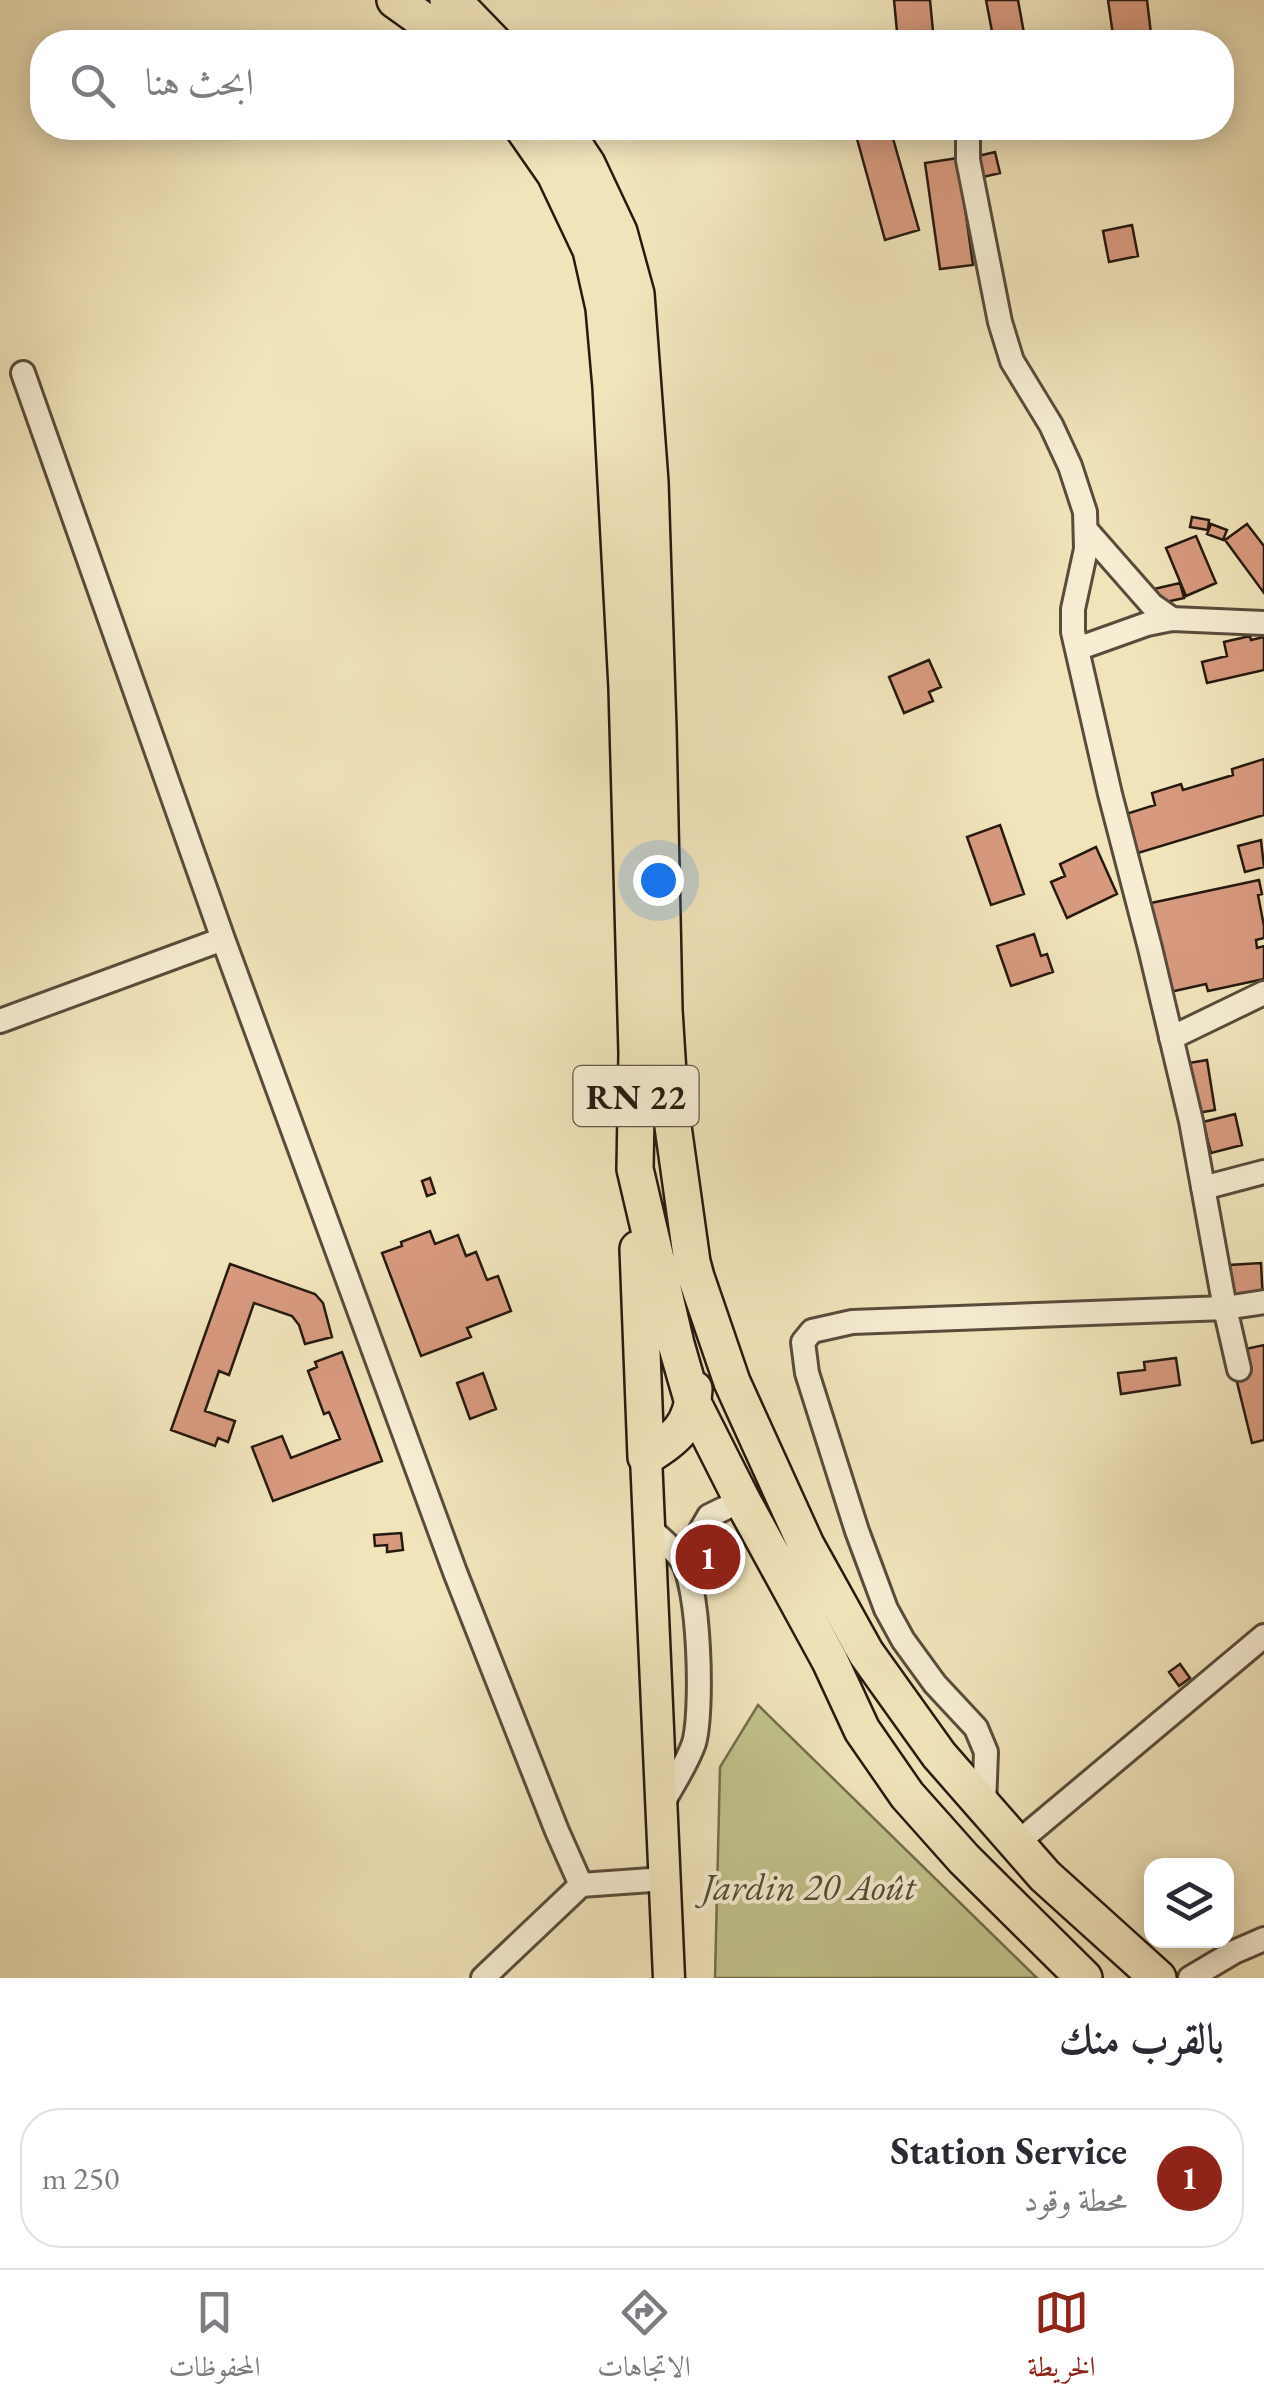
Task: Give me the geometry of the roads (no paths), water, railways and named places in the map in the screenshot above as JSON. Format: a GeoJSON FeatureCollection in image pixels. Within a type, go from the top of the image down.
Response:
{"type":"FeatureCollection","features":[{"type":"Feature","properties":{"kind":"highway"},"geometry":{"type":"LineString","coordinates":[[396,0],[435,30]]}},
{"type":"Feature","properties":{"kind":"highway"},"geometry":{"type":"LineString","coordinates":[[448,0],[481,30]]}},
{"type":"Feature","properties":{"kind":"highway","name":"RN 22"},"geometry":{"type":"LineString","coordinates":[[531,140],[555,174],[591,250],[604,308],[627,707],[637,1053],[635,1169],[693,1403],[830,1661],[862,1730],[907,1795],[964,1859],[1084,1978]]}},
{"type":"Feature","properties":{"kind":"highway","name":"RN 22"},"geometry":{"type":"LineString","coordinates":[[572,140],[619,232],[636,294],[650,482],[670,1105],[692,1262],[705,1303],[732,1382],[806,1545],[866,1653],[938,1755],[1045,1876],[1158,1978]]}},
{"type":"Feature","properties":{"kind":"highway"},"geometry":{"type":"LineString","coordinates":[[635,1169],[646,1458]]}},
{"type":"Feature","properties":{"kind":"highway"},"geometry":{"type":"LineString","coordinates":[[646,1458],[673,1440],[685,1425],[693,1403],[696,1351],[705,1303]]}},
{"type":"Feature","properties":{"kind":"main road"},"geometry":{"type":"LineString","coordinates":[[646,1458],[669,1978]]}},
{"type":"Feature","properties":{"kind":"street"},"geometry":{"type":"LineString","coordinates":[[968,140],[968,160],[1012,360],[1051,425],[1085,512],[1086,549],[1073,608],[1073,632],[1171,1038],[1239,1369]]}},
{"type":"Feature","properties":{"kind":"street"},"geometry":{"type":"LineString","coordinates":[[23,373],[223,940],[455,1572],[581,1884]]}},
{"type":"Feature","properties":{"kind":"street"},"geometry":{"type":"LineString","coordinates":[[1087,530],[1152,605],[1172,619]]}},
{"type":"Feature","properties":{"kind":"street"},"geometry":{"type":"LineString","coordinates":[[1077,649],[1172,619],[1264,622]]}},
{"type":"Feature","properties":{"kind":"street"},"geometry":{"type":"LineString","coordinates":[[0,1022],[223,940]]}},
{"type":"Feature","properties":{"kind":"street"},"geometry":{"type":"LineString","coordinates":[[1171,1038],[1264,993]]}},
{"type":"Feature","properties":{"kind":"street"},"geometry":{"type":"LineString","coordinates":[[1203,1188],[1264,1172]]}},
{"type":"Feature","properties":{"kind":"street"},"geometry":{"type":"LineString","coordinates":[[984,1806],[986,1752],[976,1728],[935,1684],[886,1609],[807,1373],[803,1342],[812,1330],[852,1322],[1225,1308],[1264,1302]]}},
{"type":"Feature","properties":{"kind":"street"},"geometry":{"type":"LineString","coordinates":[[683,1561],[709,1516],[742,1500]]}},
{"type":"Feature","properties":{"kind":"street"},"geometry":{"type":"LineString","coordinates":[[648,1526],[683,1561],[694,1601],[698,1716],[693,1745],[662,1805]]}},
{"type":"Feature","properties":{"kind":"street"},"geometry":{"type":"LineString","coordinates":[[1017,1843],[1264,1636]]}},
{"type":"Feature","properties":{"kind":"street"},"geometry":{"type":"LineString","coordinates":[[482,1978],[581,1884],[665,1878]]}},
{"type":"Feature","properties":{"kind":"street"},"geometry":{"type":"LineString","coordinates":[[1190,1978],[1264,1939]]}},
{"type":"Feature","properties":{"kind":"place","name":"Station Service"},"geometry":{"type":"Point","coordinates":[708,1557]}},
{"type":"Feature","properties":{"kind":"park label","name":"Jardin 20 Août"},"geometry":{"type":"Point","coordinates":[809,1886]}}]}
